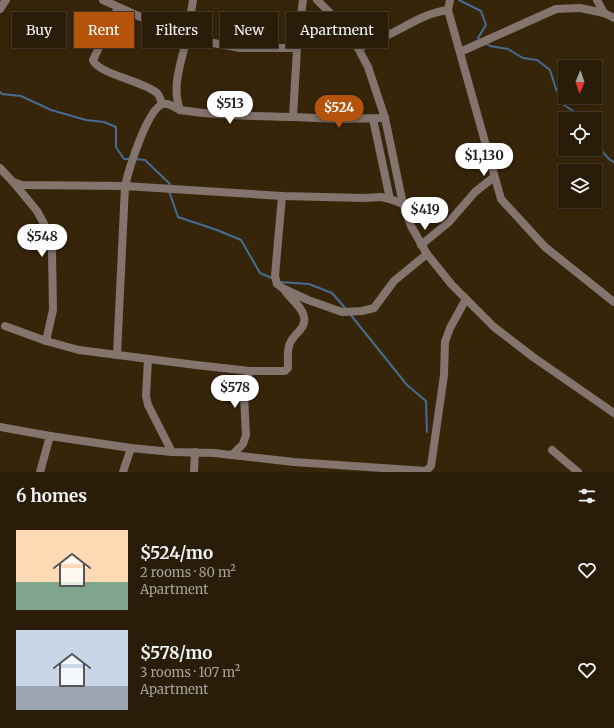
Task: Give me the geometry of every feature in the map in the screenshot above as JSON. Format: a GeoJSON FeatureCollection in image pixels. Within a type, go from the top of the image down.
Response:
{"type":"FeatureCollection","features":[{"type":"Feature","properties":{"kind":"street"},"geometry":{"type":"LineString","coordinates":[[0,9],[6,0]]}},
{"type":"Feature","properties":{"kind":"street"},"geometry":{"type":"LineString","coordinates":[[103,0],[142,18]]}},
{"type":"Feature","properties":{"kind":"street"},"geometry":{"type":"LineString","coordinates":[[191,12],[193,0]]}},
{"type":"Feature","properties":{"kind":"street"},"geometry":{"type":"LineString","coordinates":[[301,12],[302,0]]}},
{"type":"Feature","properties":{"kind":"street"},"geometry":{"type":"LineString","coordinates":[[318,0],[330,12]]}},
{"type":"Feature","properties":{"kind":"street"},"geometry":{"type":"LineString","coordinates":[[450,0],[448,10],[501,199],[545,247],[614,302]]}},
{"type":"Feature","properties":{"kind":"street"},"geometry":{"type":"LineString","coordinates":[[597,0],[604,13]]}},
{"type":"Feature","properties":{"kind":"street"},"geometry":{"type":"LineString","coordinates":[[118,8],[93,60],[95,64],[104,71],[121,76],[157,93],[162,104]]}},
{"type":"Feature","properties":{"kind":"street"},"geometry":{"type":"LineString","coordinates":[[460,52],[556,9],[580,8],[604,13],[614,18]]}},
{"type":"Feature","properties":{"kind":"street"},"geometry":{"type":"LineString","coordinates":[[388,35],[420,18],[437,11],[448,10]]}},
{"type":"Feature","properties":{"kind":"street"},"geometry":{"type":"LineString","coordinates":[[212,43],[240,48],[286,48]]}},
{"type":"Feature","properties":{"kind":"street"},"geometry":{"type":"LineString","coordinates":[[180,110],[177,101],[178,75],[185,48]]}},
{"type":"Feature","properties":{"kind":"street"},"geometry":{"type":"LineString","coordinates":[[293,117],[297,48]]}},
{"type":"Feature","properties":{"kind":"street"},"geometry":{"type":"LineString","coordinates":[[358,48],[368,67],[385,118],[403,204],[411,226],[427,254],[452,285],[494,328],[533,358],[614,413]]}},
{"type":"Feature","properties":{"kind":"street"},"geometry":{"type":"LineString","coordinates":[[117,355],[125,186],[132,159],[154,111],[162,104],[169,104],[180,110],[218,115],[373,119],[385,118]]}},
{"type":"Feature","properties":{"kind":"street"},"geometry":{"type":"LineString","coordinates":[[373,119],[390,198]]}},
{"type":"Feature","properties":{"kind":"street"},"geometry":{"type":"LineString","coordinates":[[0,168],[37,211],[49,232],[52,251],[53,310],[46,341]]}},
{"type":"Feature","properties":{"kind":"street"},"geometry":{"type":"LineString","coordinates":[[421,244],[449,222],[475,192],[494,177]]}},
{"type":"Feature","properties":{"kind":"street"},"geometry":{"type":"LineString","coordinates":[[13,182],[22,185],[125,186],[282,196],[381,197],[390,198],[403,204]]}},
{"type":"Feature","properties":{"kind":"street"},"geometry":{"type":"LineString","coordinates":[[282,196],[275,276],[277,284],[284,289],[308,300],[342,312],[362,311],[374,308],[394,281],[427,254]]}},
{"type":"Feature","properties":{"kind":"street"},"geometry":{"type":"LineString","coordinates":[[5,326],[46,341],[79,350],[250,371],[285,371],[288,368],[288,346],[292,338],[304,324],[304,317],[299,306],[287,295],[284,289]]}},
{"type":"Feature","properties":{"kind":"street"},"geometry":{"type":"LineString","coordinates":[[0,427],[131,448],[232,455],[294,462],[426,471],[431,466],[444,375],[446,342],[450,328],[466,299]]}},
{"type":"Feature","properties":{"kind":"street"},"geometry":{"type":"LineString","coordinates":[[148,359],[147,401],[172,452]]}},
{"type":"Feature","properties":{"kind":"street"},"geometry":{"type":"LineString","coordinates":[[232,455],[243,444],[246,435],[244,395],[246,382],[250,371]]}},
{"type":"Feature","properties":{"kind":"street"},"geometry":{"type":"LineString","coordinates":[[40,472],[50,436]]}},
{"type":"Feature","properties":{"kind":"street"},"geometry":{"type":"LineString","coordinates":[[122,472],[131,448]]}},
{"type":"Feature","properties":{"kind":"street"},"geometry":{"type":"LineString","coordinates":[[552,450],[578,472]]}},
{"type":"Feature","properties":{"kind":"street"},"geometry":{"type":"LineString","coordinates":[[194,472],[195,452]]}},
{"type":"Feature","properties":{"kind":"waterway"},"geometry":{"type":"LineString","coordinates":[[459,0],[481,11],[486,25],[478,38],[480,40]]}},
{"type":"Feature","properties":{"kind":"waterway"},"geometry":{"type":"LineString","coordinates":[[485,43],[490,46],[508,49],[523,58],[537,60],[550,70],[556,89],[564,105],[574,112]]}},
{"type":"Feature","properties":{"kind":"waterway"},"geometry":{"type":"LineString","coordinates":[[0,92],[2,94],[21,96],[51,110],[86,120],[104,122],[116,127],[116,147],[124,159],[130,159]]}},
{"type":"Feature","properties":{"kind":"waterway"},"geometry":{"type":"LineString","coordinates":[[602,150],[611,161],[614,162]]}},
{"type":"Feature","properties":{"kind":"waterway"},"geometry":{"type":"LineString","coordinates":[[135,159],[145,160],[170,184],[169,186]]}},
{"type":"Feature","properties":{"kind":"waterway"},"geometry":{"type":"LineString","coordinates":[[169,191],[178,217],[241,240],[260,273],[274,279]]}},
{"type":"Feature","properties":{"kind":"waterway"},"geometry":{"type":"LineString","coordinates":[[279,282],[309,284],[332,293],[346,309]]}},
{"type":"Feature","properties":{"kind":"waterway"},"geometry":{"type":"LineString","coordinates":[[350,314],[407,385],[426,401],[427,432]]}}]}
